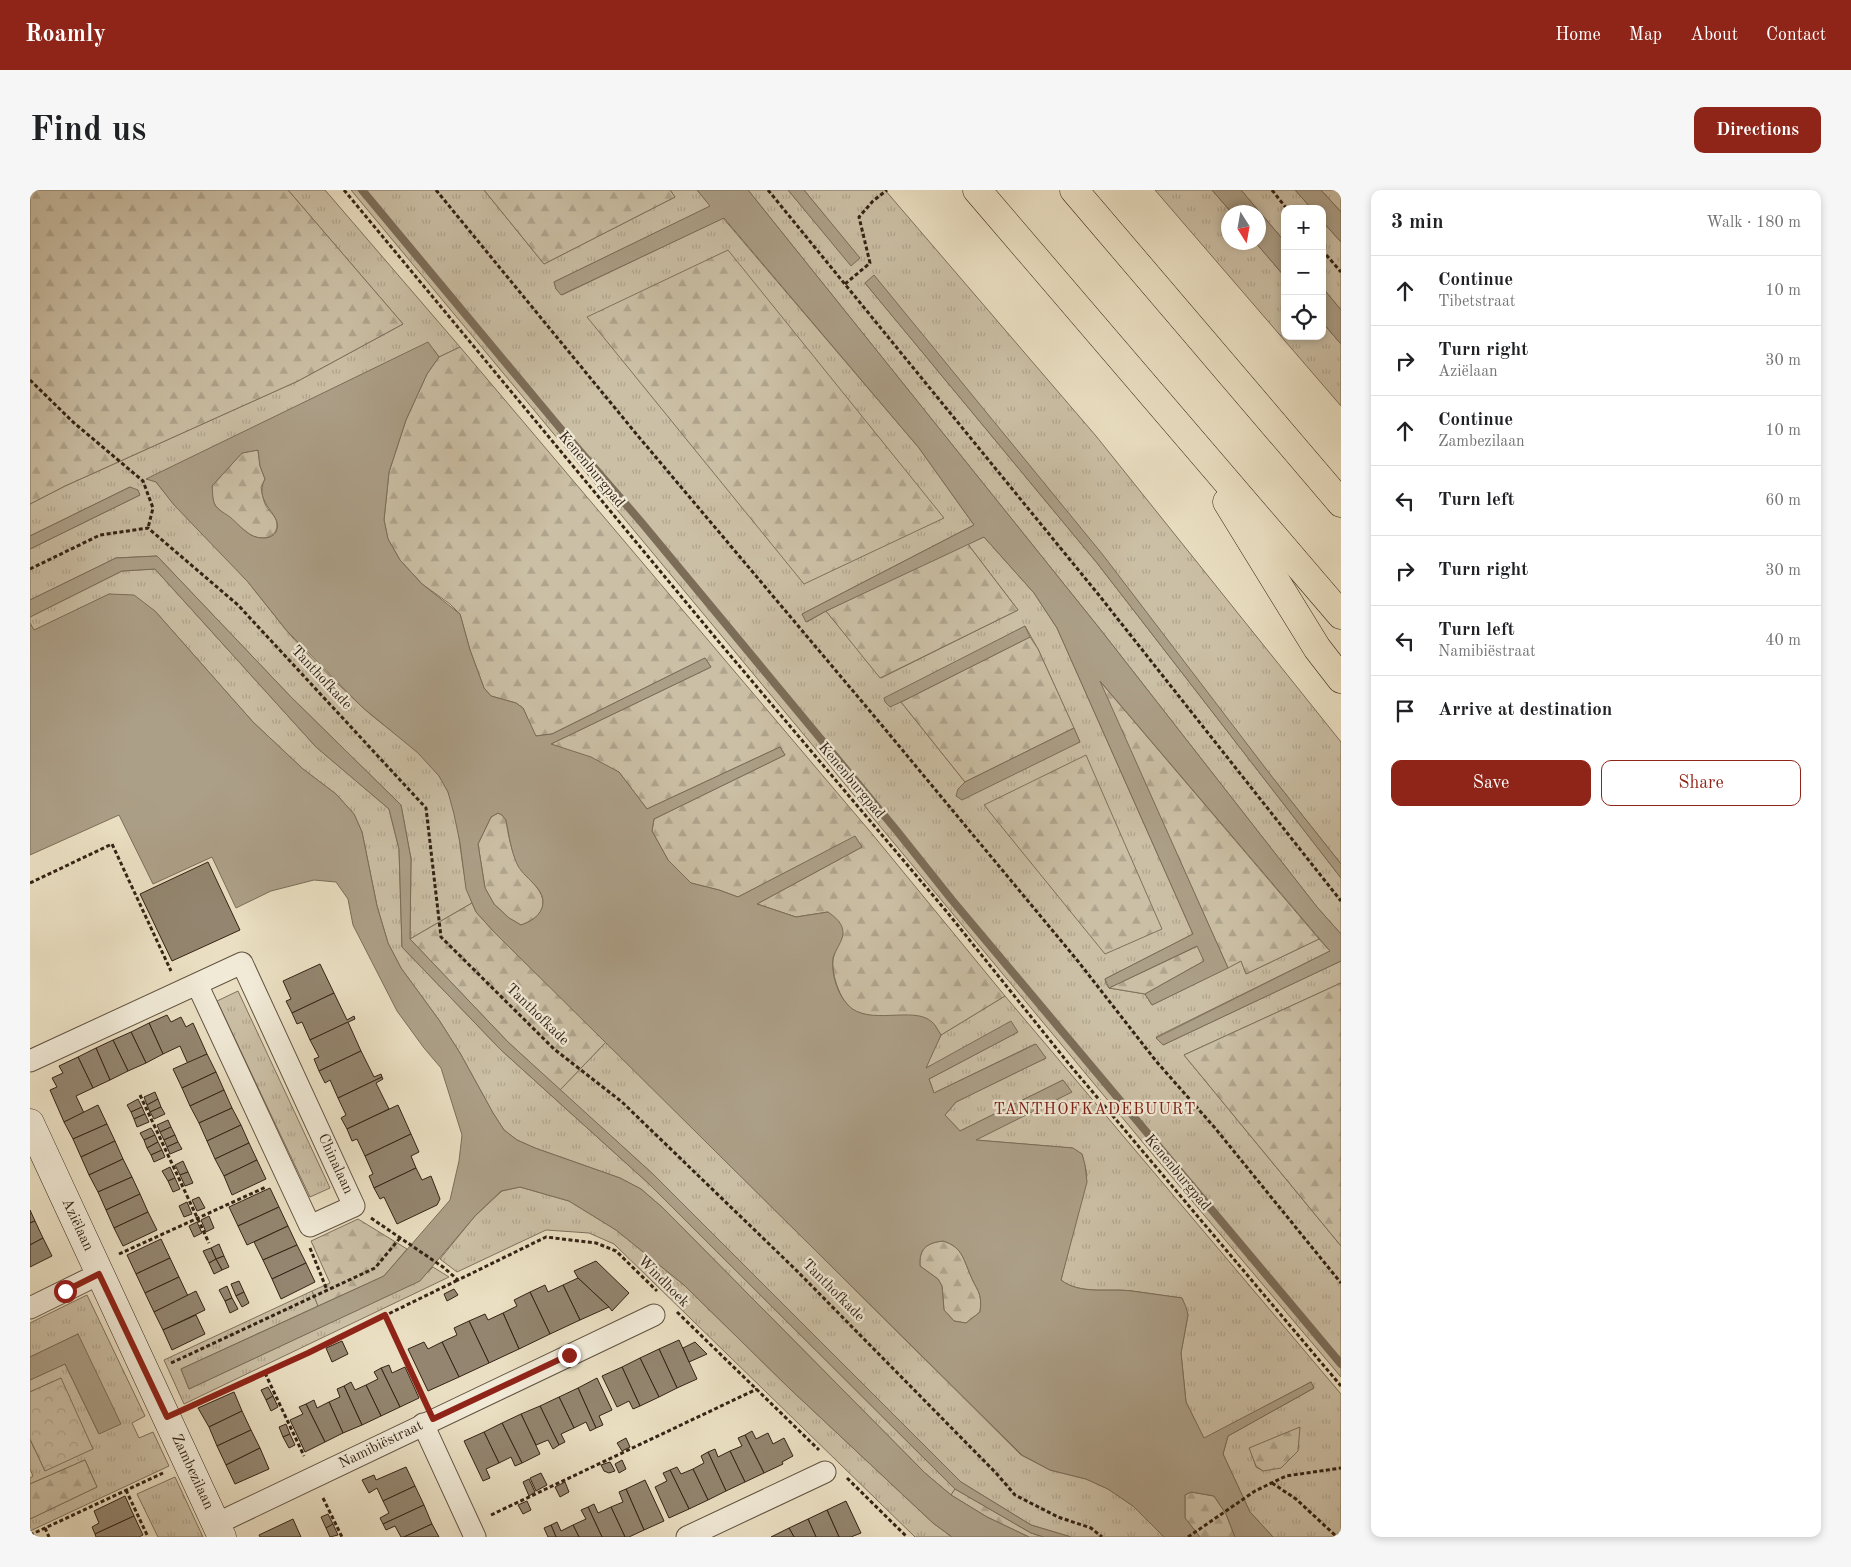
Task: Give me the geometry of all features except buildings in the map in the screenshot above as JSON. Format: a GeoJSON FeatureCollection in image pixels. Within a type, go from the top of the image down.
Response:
{"type":"FeatureCollection","features":[{"type":"Feature","properties":{"kind":"highway"},"geometry":{"type":"LineString","coordinates":[[977,190],[1341,615]]}},
{"type":"Feature","properties":{"kind":"highway"},"geometry":{"type":"LineString","coordinates":[[1074,190],[1341,503]]}},
{"type":"Feature","properties":{"kind":"highway"},"geometry":{"type":"LineString","coordinates":[[1182,428],[1317,648],[1341,679]]}},
{"type":"Feature","properties":{"kind":"street","name":"Chinalaan"},"geometry":{"type":"LineString","coordinates":[[30,1061],[242,964],[354,1206],[310,1226]]}},
{"type":"Feature","properties":{"kind":"street"},"geometry":{"type":"LineString","coordinates":[[189,988],[287,1177],[310,1226]]}},
{"type":"Feature","properties":{"kind":"street","name":"Aziëlaan"},"geometry":{"type":"LineString","coordinates":[[30,1124],[148,1377]]}},
{"type":"Feature","properties":{"kind":"street"},"geometry":{"type":"LineString","coordinates":[[30,1308],[97,1269]]}},
{"type":"Feature","properties":{"kind":"street","name":"Namibiëstraat"},"geometry":{"type":"LineString","coordinates":[[219,1530],[428,1422],[663,1311]]}},
{"type":"Feature","properties":{"kind":"street","name":"Zambezilaan"},"geometry":{"type":"LineString","coordinates":[[148,1377],[219,1530]]}},
{"type":"Feature","properties":{"kind":"street"},"geometry":{"type":"LineString","coordinates":[[428,1422],[472,1531]]}},
{"type":"Feature","properties":{"kind":"street"},"geometry":{"type":"LineString","coordinates":[[686,1537],[830,1467]]}},
{"type":"Feature","properties":{"kind":"path","name":"Kenenburgpad"},"geometry":{"type":"LineString","coordinates":[[344,190],[947,912],[1069,1064],[1341,1386]]}},
{"type":"Feature","properties":{"kind":"path"},"geometry":{"type":"LineString","coordinates":[[436,190],[638,436],[1077,960],[1156,1061],[1215,1128],[1341,1283]]}},
{"type":"Feature","properties":{"kind":"path"},"geometry":{"type":"LineString","coordinates":[[768,190],[1092,587],[1341,901]]}},
{"type":"Feature","properties":{"kind":"path"},"geometry":{"type":"LineString","coordinates":[[845,284],[870,263],[859,217],[886,190]]}},
{"type":"Feature","properties":{"kind":"path"},"geometry":{"type":"LineString","coordinates":[[1272,190],[1284,205]]}},
{"type":"Feature","properties":{"kind":"path"},"geometry":{"type":"LineString","coordinates":[[1326,255],[1341,272]]}},
{"type":"Feature","properties":{"kind":"path"},"geometry":{"type":"LineString","coordinates":[[30,380],[73,422],[143,481],[153,508],[148,528],[100,535],[30,569]]}},
{"type":"Feature","properties":{"kind":"path","name":"Tanthofkade"},"geometry":{"type":"LineString","coordinates":[[148,528],[238,606],[426,808],[441,937],[554,1049],[622,1102],[796,1270],[996,1472],[1015,1494],[1058,1517],[1091,1528],[1102,1537]]}},
{"type":"Feature","properties":{"kind":"path"},"geometry":{"type":"LineString","coordinates":[[30,883],[112,844],[189,988]]}},
{"type":"Feature","properties":{"kind":"path"},"geometry":{"type":"LineString","coordinates":[[140,1095],[209,1243]]}},
{"type":"Feature","properties":{"kind":"path"},"geometry":{"type":"LineString","coordinates":[[97,1269],[197,1218],[287,1177]]}},
{"type":"Feature","properties":{"kind":"path"},"geometry":{"type":"LineString","coordinates":[[354,1206],[443,1267],[458,1280]]}},
{"type":"Feature","properties":{"kind":"path"},"geometry":{"type":"LineString","coordinates":[[310,1226],[307,1243],[327,1290]]}},
{"type":"Feature","properties":{"kind":"path","name":"Windhoek"},"geometry":{"type":"LineString","coordinates":[[167,1417],[308,1353],[546,1237],[596,1242],[616,1251],[658,1293]]}},
{"type":"Feature","properties":{"kind":"path"},"geometry":{"type":"LineString","coordinates":[[148,1377],[375,1268],[400,1238]]}},
{"type":"Feature","properties":{"kind":"path","name":"Windhoek"},"geometry":{"type":"LineString","coordinates":[[663,1311],[757,1389],[830,1467],[907,1537]]}},
{"type":"Feature","properties":{"kind":"path"},"geometry":{"type":"LineString","coordinates":[[385,1315],[428,1422]]}},
{"type":"Feature","properties":{"kind":"path"},"geometry":{"type":"LineString","coordinates":[[472,1531],[757,1389]]}},
{"type":"Feature","properties":{"kind":"path"},"geometry":{"type":"LineString","coordinates":[[30,1535],[187,1462]]}},
{"type":"Feature","properties":{"kind":"path"},"geometry":{"type":"LineString","coordinates":[[1188,1537],[1255,1492],[1286,1476],[1341,1468]]}},
{"type":"Feature","properties":{"kind":"path"},"geometry":{"type":"LineString","coordinates":[[1272,1483],[1296,1499],[1337,1537]]}},
{"type":"Feature","properties":{"kind":"path"},"geometry":{"type":"LineString","coordinates":[[126,1490],[148,1537]]}},
{"type":"Feature","properties":{"kind":"path"},"geometry":{"type":"LineString","coordinates":[[44,1528],[48,1537]]}},
{"type":"Feature","properties":{"kind":"green space"},"geometry":{"type":"Polygon","coordinates":[[[30,190],[288,190],[403,324],[298,381],[65,486],[30,504],[30,190]]]}},
{"type":"Feature","properties":{"kind":"green space"},"geometry":{"type":"Polygon","coordinates":[[[288,190],[325,190],[460,347],[439,357],[434,350],[156,482],[248,582],[303,649],[370,714],[422,756],[439,776],[447,790],[457,821],[467,888],[472,903],[410,939],[411,859],[401,805],[291,697],[157,556],[116,558],[30,600],[30,549],[140,495],[130,487],[30,536],[30,504],[65,486],[298,381],[403,324],[288,190]]]}},
{"type":"Feature","properties":{"kind":"green space"},"geometry":{"type":"Polygon","coordinates":[[[351,190],[484,190],[544,264],[675,197],[670,190],[697,190],[711,206],[554,282],[556,289],[562,295],[723,218],[919,448],[974,525],[802,614],[807,622],[826,611],[881,678],[1018,610],[967,543],[984,537],[1034,593],[1057,628],[1193,934],[1105,979],[1109,988],[1145,994],[1152,1005],[1241,961],[1246,974],[1319,939],[1330,951],[1156,1037],[1163,1045],[1341,961],[1341,983],[1184,1055],[1341,1246],[1341,1377],[1155,1157],[351,190]],[[1025,626],[901,702],[965,782],[958,789],[1080,742],[1038,649],[1025,626]]]}},
{"type":"Feature","properties":{"kind":"green space"},"geometry":{"type":"Polygon","coordinates":[[[484,190],[670,190],[675,197],[544,264],[484,190]]]}},
{"type":"Feature","properties":{"kind":"green space"},"geometry":{"type":"Polygon","coordinates":[[[748,190],[788,190],[851,265],[859,258],[804,190],[885,190],[1096,436],[1341,742],[1341,864],[874,276],[865,283],[1097,563],[1341,878],[1341,934],[1317,907],[1100,629],[748,190]]]}},
{"type":"Feature","properties":{"kind":"green space"},"geometry":{"type":"Polygon","coordinates":[[[1155,190],[1212,190],[1225,205],[1221,205],[1221,250],[1262,250],[1281,272],[1281,336],[1155,190]]]}},
{"type":"Feature","properties":{"kind":"green space"},"geometry":{"type":"Polygon","coordinates":[[[1241,190],[1295,190],[1308,205],[1281,205],[1281,237],[1266,220],[1266,205],[1254,205],[1241,190]]]}},
{"type":"Feature","properties":{"kind":"green space"},"geometry":{"type":"Polygon","coordinates":[[[1321,190],[1341,190],[1341,212],[1321,190]]]}},
{"type":"Feature","properties":{"kind":"green space"},"geometry":{"type":"Polygon","coordinates":[[[1326,225],[1341,242],[1341,310],[1326,292],[1326,225]]]}},
{"type":"Feature","properties":{"kind":"green space"},"geometry":{"type":"Polygon","coordinates":[[[728,250],[944,518],[804,584],[587,317],[728,250]]]}},
{"type":"Feature","properties":{"kind":"green space"},"geometry":{"type":"Polygon","coordinates":[[[1326,327],[1341,344],[1341,406],[1284,340],[1326,340],[1326,327]]]}},
{"type":"Feature","properties":{"kind":"green space"},"geometry":{"type":"Polygon","coordinates":[[[460,347],[873,835],[1005,996],[941,1035],[933,1023],[884,1018],[851,1009],[838,989],[833,965],[833,959],[843,934],[828,912],[796,917],[757,904],[862,847],[855,837],[738,897],[691,883],[668,860],[652,831],[654,819],[785,755],[780,747],[647,809],[619,772],[551,744],[711,667],[705,658],[552,734],[535,736],[523,708],[516,703],[491,696],[484,688],[470,650],[460,614],[450,604],[422,584],[400,560],[388,539],[384,520],[389,472],[406,420],[427,374],[439,357],[460,347]]]}},
{"type":"Feature","properties":{"kind":"green space"},"geometry":{"type":"Polygon","coordinates":[[[258,450],[260,466],[265,479],[261,487],[263,499],[276,519],[277,525],[274,533],[264,538],[251,535],[221,511],[215,505],[212,493],[212,486],[242,453],[258,450]]]}},
{"type":"Feature","properties":{"kind":"green space"},"geometry":{"type":"Polygon","coordinates":[[[967,543],[1018,610],[880,678],[826,611],[967,543]]]}},
{"type":"Feature","properties":{"kind":"green space"},"geometry":{"type":"Polygon","coordinates":[[[155,569],[316,747],[389,809],[399,849],[402,947],[501,1050],[648,1183],[955,1489],[951,1495],[925,1473],[663,1208],[641,1189],[620,1178],[535,1148],[517,1140],[504,1130],[460,1053],[439,1020],[401,968],[388,943],[377,906],[362,832],[354,814],[336,794],[303,769],[253,722],[155,611],[110,594],[33,631],[30,617],[122,571],[155,569]]]}},
{"type":"Feature","properties":{"kind":"green space"},"geometry":{"type":"Polygon","coordinates":[[[1030,637],[1038,649],[1074,728],[965,782],[901,702],[1030,637]]]}},
{"type":"Feature","properties":{"kind":"green space"},"geometry":{"type":"Polygon","coordinates":[[[1098,679],[1319,939],[1246,974],[1241,961],[1228,968],[1098,679]]]}},
{"type":"Feature","properties":{"kind":"green space"},"geometry":{"type":"Polygon","coordinates":[[[1086,755],[1162,929],[1105,954],[984,805],[1086,755]]]}},
{"type":"Feature","properties":{"kind":"green space"},"geometry":{"type":"Polygon","coordinates":[[[498,813],[506,820],[513,852],[520,868],[538,890],[543,902],[542,909],[538,915],[521,925],[509,918],[494,904],[485,888],[478,844],[491,817],[498,813]]]}},
{"type":"Feature","properties":{"kind":"green space"},"geometry":{"type":"Polygon","coordinates":[[[472,903],[476,912],[495,933],[606,1042],[560,1090],[508,1042],[410,939],[472,903]]]}},
{"type":"Feature","properties":{"kind":"green space"},"geometry":{"type":"Polygon","coordinates":[[[1198,946],[1204,961],[1145,994],[1109,988],[1198,946]]]}},
{"type":"Feature","properties":{"kind":"green space"},"geometry":{"type":"Polygon","coordinates":[[[1341,983],[1341,1246],[1184,1055],[1341,983]]]}},
{"type":"Feature","properties":{"kind":"green space"},"geometry":{"type":"Polygon","coordinates":[[[238,991],[330,1188],[310,1197],[217,1001],[238,991]]]}},
{"type":"Feature","properties":{"kind":"green space"},"geometry":{"type":"Polygon","coordinates":[[[1005,996],[1341,1394],[1341,1537],[1273,1537],[1250,1512],[1223,1454],[1228,1436],[1314,1388],[1311,1382],[1204,1439],[1186,1402],[1181,1353],[1188,1315],[1182,1298],[1123,1290],[1077,1288],[1061,1280],[1087,1175],[1082,1154],[1072,1148],[975,1140],[1071,1092],[1063,1080],[960,1131],[945,1115],[956,1102],[1046,1058],[1035,1044],[934,1093],[929,1079],[1018,1032],[925,1068],[941,1035],[1005,996]],[[1300,1428],[1250,1448],[1256,1467],[1263,1471],[1300,1428]]]}},
{"type":"Feature","properties":{"kind":"green space"},"geometry":{"type":"Polygon","coordinates":[[[606,1042],[1021,1455],[1050,1470],[1086,1479],[1108,1489],[1133,1506],[1164,1537],[1071,1537],[1031,1525],[961,1482],[654,1175],[560,1090],[606,1042]]]}},
{"type":"Feature","properties":{"kind":"green space"},"geometry":{"type":"Polygon","coordinates":[[[520,1187],[569,1201],[616,1230],[684,1285],[789,1388],[933,1523],[952,1537],[915,1537],[614,1244],[589,1233],[546,1230],[457,1272],[440,1259],[475,1216],[502,1191],[520,1187]]]}},
{"type":"Feature","properties":{"kind":"green space"},"geometry":{"type":"Polygon","coordinates":[[[358,1219],[407,1249],[384,1276],[318,1306],[312,1291],[330,1283],[311,1241],[358,1219]]]}},
{"type":"Feature","properties":{"kind":"green space"},"geometry":{"type":"Polygon","coordinates":[[[943,1241],[954,1246],[961,1254],[980,1295],[980,1312],[966,1323],[954,1321],[944,1310],[942,1286],[938,1279],[920,1266],[922,1251],[932,1243],[943,1241]]]}},
{"type":"Feature","properties":{"kind":"green space"},"geometry":{"type":"Polygon","coordinates":[[[433,1267],[449,1277],[184,1404],[164,1360],[312,1291],[318,1306],[181,1369],[189,1389],[419,1281],[433,1267]]]}},
{"type":"Feature","properties":{"kind":"green space"},"geometry":{"type":"Polygon","coordinates":[[[87,1295],[145,1416],[132,1423],[139,1438],[153,1432],[169,1466],[30,1531],[30,1519],[97,1487],[85,1460],[30,1484],[30,1478],[33,1476],[30,1469],[30,1439],[45,1471],[61,1378],[30,1392],[30,1380],[65,1364],[99,1434],[78,1334],[30,1357],[30,1323],[87,1295]]]}},
{"type":"Feature","properties":{"kind":"green space"},"geometry":{"type":"Polygon","coordinates":[[[61,1378],[93,1449],[45,1471],[30,1439],[30,1392],[61,1378]]]}},
{"type":"Feature","properties":{"kind":"green space"},"geometry":{"type":"Polygon","coordinates":[[[1300,1427],[1298,1451],[1281,1468],[1263,1471],[1256,1466],[1249,1448],[1300,1427]]]}},
{"type":"Feature","properties":{"kind":"green space"},"geometry":{"type":"Polygon","coordinates":[[[85,1460],[97,1487],[30,1519],[30,1484],[85,1460]]]}},
{"type":"Feature","properties":{"kind":"green space"},"geometry":{"type":"Polygon","coordinates":[[[175,1477],[203,1537],[158,1537],[137,1494],[175,1477]]]}},
{"type":"Feature","properties":{"kind":"green space"},"geometry":{"type":"Polygon","coordinates":[[[955,1489],[1031,1533],[1044,1537],[1029,1537],[987,1517],[951,1495],[955,1489]]]}},
{"type":"Feature","properties":{"kind":"green space"},"geometry":{"type":"Polygon","coordinates":[[[1191,1492],[1214,1496],[1226,1514],[1235,1537],[1200,1537],[1185,1518],[1185,1495],[1191,1492]]]}},
{"type":"Feature","properties":{"kind":"shaded area"},"geometry":{"type":"Polygon","coordinates":[[[697,190],[748,190],[1100,629],[1317,907],[1341,934],[1341,961],[1163,1045],[1156,1038],[1330,951],[1100,681],[1228,968],[1152,1005],[1145,994],[1204,961],[1197,946],[1109,988],[1105,979],[1193,934],[1057,628],[1034,593],[984,537],[806,622],[802,614],[974,525],[919,448],[724,218],[561,295],[556,289],[554,282],[710,206],[697,190]]]}},
{"type":"Feature","properties":{"kind":"shaded area"},"geometry":{"type":"Polygon","coordinates":[[[788,190],[804,190],[860,258],[851,266],[788,190]]]}},
{"type":"Feature","properties":{"kind":"shaded area"},"geometry":{"type":"Polygon","coordinates":[[[1212,190],[1241,190],[1254,205],[1225,205],[1212,190]]]}},
{"type":"Feature","properties":{"kind":"shaded area"},"geometry":{"type":"Polygon","coordinates":[[[1295,190],[1321,190],[1341,212],[1341,242],[1326,225],[1326,205],[1308,205],[1295,190]]]}},
{"type":"Feature","properties":{"kind":"shaded area"},"geometry":{"type":"Polygon","coordinates":[[[1266,220],[1281,237],[1281,272],[1262,250],[1266,250],[1266,220]]]}},
{"type":"Feature","properties":{"kind":"shaded area"},"geometry":{"type":"Polygon","coordinates":[[[874,275],[1103,555],[1341,864],[1341,878],[1097,563],[865,283],[874,275]]]}},
{"type":"Feature","properties":{"kind":"shaded area"},"geometry":{"type":"Polygon","coordinates":[[[1326,292],[1341,310],[1341,344],[1326,327],[1326,292]]]}},
{"type":"Feature","properties":{"kind":"shaded area"},"geometry":{"type":"Polygon","coordinates":[[[428,342],[439,357],[427,374],[406,420],[389,472],[384,520],[388,539],[400,560],[422,584],[460,614],[470,650],[484,688],[491,696],[516,703],[523,708],[536,736],[552,734],[705,658],[711,667],[551,744],[591,757],[619,772],[647,809],[780,747],[785,755],[654,819],[652,831],[668,860],[691,883],[738,897],[855,836],[862,847],[757,904],[796,917],[828,912],[836,918],[842,926],[843,933],[833,958],[833,970],[836,983],[844,1000],[857,1011],[867,1015],[914,1015],[924,1017],[932,1022],[941,1035],[926,1068],[1011,1021],[1018,1032],[929,1079],[934,1093],[1036,1044],[1046,1058],[956,1102],[945,1115],[960,1131],[1063,1080],[1072,1092],[976,1140],[1073,1148],[1082,1154],[1087,1182],[1061,1280],[1077,1288],[1123,1290],[1182,1298],[1188,1315],[1181,1353],[1186,1402],[1204,1438],[1311,1382],[1314,1388],[1228,1436],[1223,1454],[1250,1512],[1273,1537],[1235,1537],[1226,1514],[1214,1496],[1191,1492],[1185,1495],[1185,1518],[1200,1537],[1164,1537],[1133,1506],[1108,1489],[1086,1479],[1050,1470],[1022,1455],[476,912],[466,889],[454,814],[448,792],[439,776],[418,753],[362,707],[287,631],[248,582],[174,505],[156,482],[146,479],[428,342]],[[258,450],[242,453],[212,486],[213,500],[218,509],[251,535],[265,538],[274,535],[278,526],[262,495],[265,479],[260,466],[258,450]],[[498,813],[491,817],[478,844],[485,888],[494,904],[509,918],[521,925],[536,917],[542,908],[542,896],[518,866],[512,849],[506,820],[498,813]],[[943,1241],[932,1243],[922,1251],[920,1266],[938,1279],[942,1286],[944,1310],[954,1321],[966,1323],[980,1312],[981,1300],[978,1292],[958,1250],[943,1241]]]}},
{"type":"Feature","properties":{"kind":"shaded area"},"geometry":{"type":"Polygon","coordinates":[[[130,487],[138,490],[140,495],[30,549],[30,536],[130,487]]]}},
{"type":"Feature","properties":{"kind":"shaded area"},"geometry":{"type":"Polygon","coordinates":[[[157,556],[291,697],[401,805],[411,859],[410,939],[508,1042],[654,1175],[961,1482],[1031,1525],[1071,1537],[1044,1537],[1031,1533],[955,1489],[648,1183],[501,1050],[402,947],[399,849],[389,809],[316,747],[155,569],[122,571],[30,617],[30,600],[116,558],[157,556]]]}},
{"type":"Feature","properties":{"kind":"shaded area"},"geometry":{"type":"Polygon","coordinates":[[[109,594],[134,595],[155,611],[253,722],[303,769],[336,794],[354,814],[362,832],[377,906],[388,943],[401,968],[439,1020],[460,1053],[504,1130],[517,1140],[535,1148],[620,1178],[641,1189],[663,1208],[925,1473],[951,1495],[987,1517],[1029,1537],[952,1537],[933,1523],[789,1388],[684,1285],[616,1230],[569,1201],[520,1187],[501,1191],[475,1216],[420,1281],[189,1389],[181,1369],[384,1276],[450,1200],[459,1161],[462,1135],[441,1068],[397,1011],[353,925],[348,899],[336,882],[314,880],[271,891],[236,908],[212,857],[153,884],[119,815],[30,855],[30,623],[34,630],[109,594]]]}},
{"type":"Feature","properties":{"kind":"shaded area"},"geometry":{"type":"Polygon","coordinates":[[[1025,626],[1030,637],[890,707],[885,702],[884,698],[1025,626]]]}},
{"type":"Feature","properties":{"kind":"shaded area"},"geometry":{"type":"Polygon","coordinates":[[[1074,728],[1080,742],[962,800],[956,796],[958,789],[965,782],[1074,728]]]}},
{"type":"Feature","properties":{"kind":"shaded area"},"geometry":{"type":"Polygon","coordinates":[[[78,1334],[121,1424],[99,1434],[65,1364],[30,1380],[30,1357],[78,1334]]]}},
{"type":"Feature","properties":{"kind":"waterway"},"geometry":{"type":"LineString","coordinates":[[362,190],[560,428],[642,523],[952,900],[1341,1364]]}},
{"type":"Feature","properties":{"kind":"district","name":"TANTHOFKADEBUURT"},"geometry":{"type":"Point","coordinates":[1095,1110]}},
{"type":"Feature","properties":{"kind":"route"},"geometry":{"type":"LineString","coordinates":[[65,1291],[99,1274],[167,1417],[308,1353],[385,1315],[433,1419],[569,1355]]}}]}
